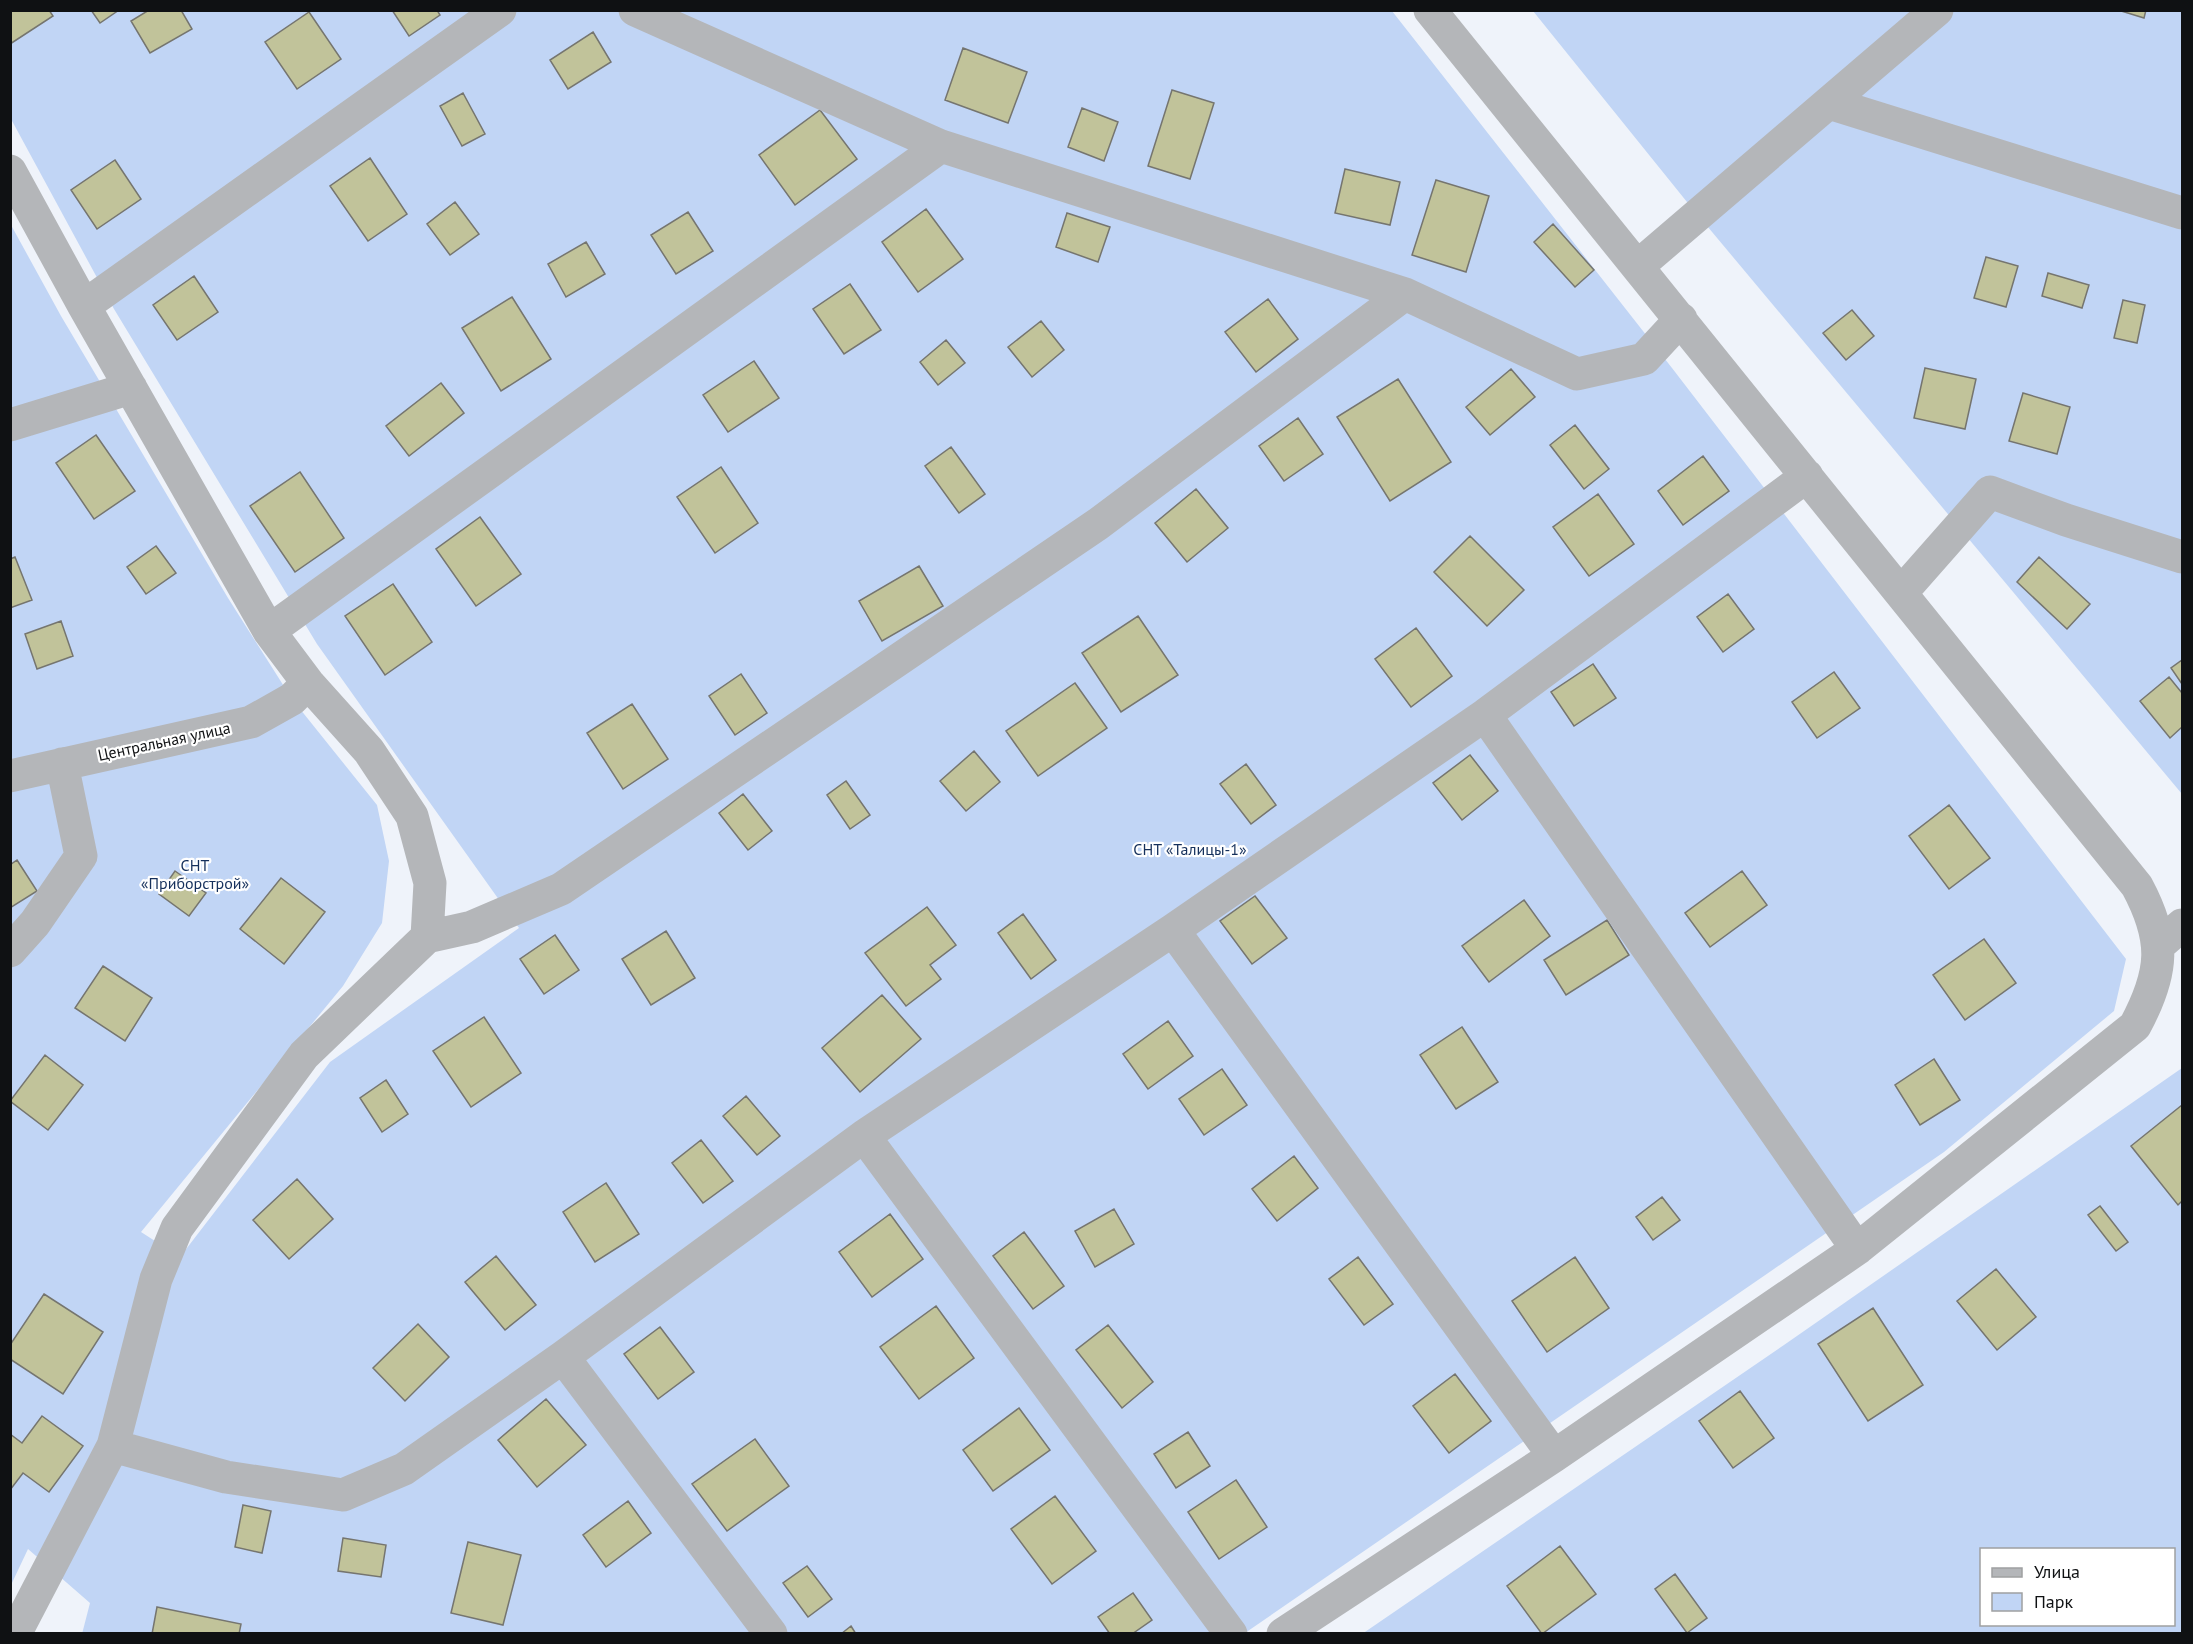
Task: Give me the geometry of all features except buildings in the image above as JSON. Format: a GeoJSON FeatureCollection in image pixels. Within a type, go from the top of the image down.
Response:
{"type":"FeatureCollection","features":[{"type":"Feature","properties":{"kind":"street"},"geometry":{"type":"LineString","coordinates":[[84,306],[500,10]]}},
{"type":"Feature","properties":{"kind":"street"},"geometry":{"type":"LineString","coordinates":[[635,10],[941,146],[1405,294],[1576,374],[1644,359],[1681,319]]}},
{"type":"Feature","properties":{"kind":"street"},"geometry":{"type":"LineString","coordinates":[[1283,1634],[1554,1456],[1857,1249],[2135,1026],[2148,1002],[2156,971],[2175,941],[2151,913],[2137,886],[1430,10]]}},
{"type":"Feature","properties":{"kind":"street"},"geometry":{"type":"LineString","coordinates":[[1638,266],[1937,10]]}},
{"type":"Feature","properties":{"kind":"street"},"geometry":{"type":"LineString","coordinates":[[1829,103],[2182,213]]}},
{"type":"Feature","properties":{"kind":"street"},"geometry":{"type":"LineString","coordinates":[[270,630],[941,146]]}},
{"type":"Feature","properties":{"kind":"street"},"geometry":{"type":"LineString","coordinates":[[10,171],[84,306],[270,630],[308,684],[369,751],[412,816],[430,883],[427,937]]}},
{"type":"Feature","properties":{"kind":"street"},"geometry":{"type":"LineString","coordinates":[[15,1634],[113,1446],[156,1279],[177,1228],[304,1055],[427,937],[472,927],[561,889],[1098,524],[1405,294]]}},
{"type":"Feature","properties":{"kind":"street"},"geometry":{"type":"LineString","coordinates":[[10,425],[131,388]]}},
{"type":"Feature","properties":{"kind":"street"},"geometry":{"type":"LineString","coordinates":[[113,1446],[226,1477],[343,1495],[404,1469],[563,1357],[864,1136],[1173,930],[1485,715],[1808,476]]}},
{"type":"Feature","properties":{"kind":"street"},"geometry":{"type":"LineString","coordinates":[[1901,593],[1990,492],[2066,520],[2182,557]]}},
{"type":"Feature","properties":{"kind":"street","name":"Центральная улица"},"geometry":{"type":"LineString","coordinates":[[10,776],[251,722],[292,699],[308,684]]}},
{"type":"Feature","properties":{"kind":"street"},"geometry":{"type":"LineString","coordinates":[[1485,715],[1857,1249]]}},
{"type":"Feature","properties":{"kind":"street"},"geometry":{"type":"LineString","coordinates":[[10,951],[35,923],[81,856],[62,764]]}},
{"type":"Feature","properties":{"kind":"street"},"geometry":{"type":"LineString","coordinates":[[1173,930],[1554,1456]]}},
{"type":"Feature","properties":{"kind":"street"},"geometry":{"type":"LineString","coordinates":[[864,1136],[1231,1634]]}},
{"type":"Feature","properties":{"kind":"street"},"geometry":{"type":"LineString","coordinates":[[563,1357],[771,1634]]}},
{"type":"Feature","properties":{"kind":"green space","name":"СНТ «Талицы-1»"},"geometry":{"type":"Polygon","coordinates":[[[11,11],[1392,11],[1672,368],[2126,959],[2114,1011],[1944,1152],[1245,1633],[82,1634],[90,1603],[28,1549],[11,1585],[11,225],[61,316],[228,598],[292,699],[377,805],[389,861],[382,923],[343,986],[141,1232],[180,1257],[330,1062],[519,928],[317,644],[114,309],[11,119],[11,11]]]}},
{"type":"Feature","properties":{"kind":"green space"},"geometry":{"type":"Polygon","coordinates":[[[1533,11],[2182,11],[2182,794],[1687,202],[1533,11]]]}},
{"type":"Feature","properties":{"kind":"green space"},"geometry":{"type":"Polygon","coordinates":[[[2182,1068],[2182,1633],[1362,1634],[1784,1345],[2182,1068]]]}},
{"type":"Feature","properties":{"kind":"park label","name":"СНТ «Приборстрой»"},"geometry":{"type":"Point","coordinates":[195,874]}}]}
